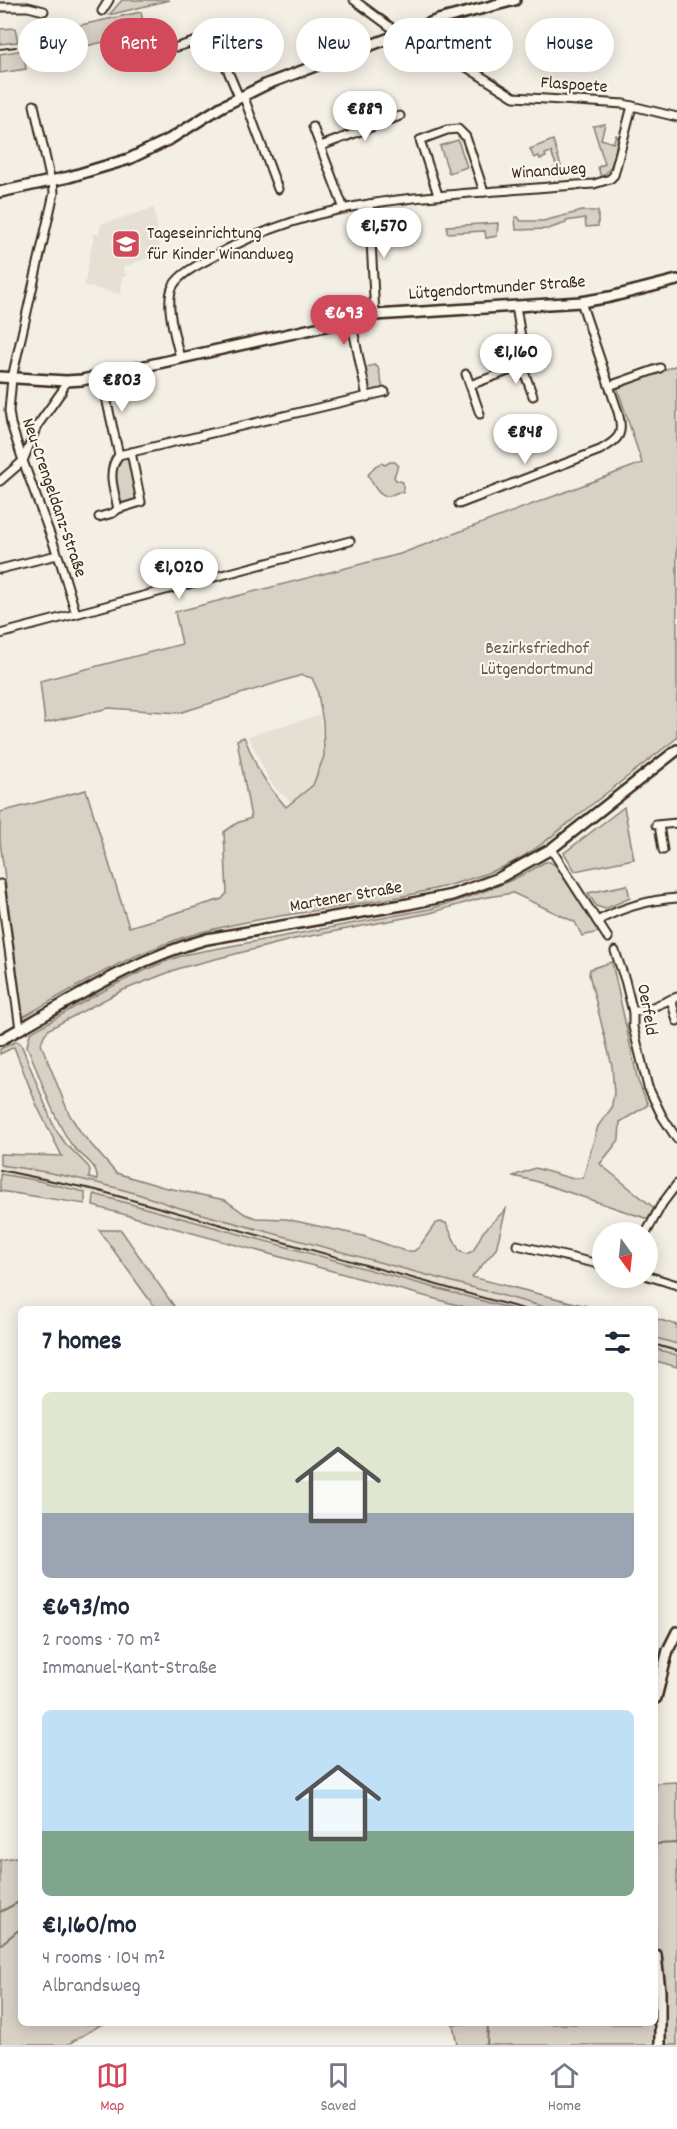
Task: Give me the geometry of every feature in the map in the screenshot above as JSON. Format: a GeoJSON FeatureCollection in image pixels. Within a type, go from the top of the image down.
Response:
{"type":"FeatureCollection","features":[{"type":"Feature","properties":{"kind":"street"},"geometry":{"type":"LineString","coordinates":[[102,11],[109,0]]}},
{"type":"Feature","properties":{"kind":"street"},"geometry":{"type":"LineString","coordinates":[[354,0],[383,21]]}},
{"type":"Feature","properties":{"kind":"street"},"geometry":{"type":"LineString","coordinates":[[452,18],[515,0]]}},
{"type":"Feature","properties":{"kind":"street"},"geometry":{"type":"LineString","coordinates":[[0,7],[28,7],[44,11]]}},
{"type":"Feature","properties":{"kind":"street"},"geometry":{"type":"LineString","coordinates":[[0,192],[97,170],[144,152],[241,96],[284,77],[383,40]]}},
{"type":"Feature","properties":{"kind":"street"},"geometry":{"type":"LineString","coordinates":[[230,72],[278,189]]}},
{"type":"Feature","properties":{"kind":"street","name":"Flaspoete"},"geometry":{"type":"LineString","coordinates":[[474,72],[514,97],[595,101],[632,106],[677,117]]}},
{"type":"Feature","properties":{"kind":"street"},"geometry":{"type":"LineString","coordinates":[[34,105],[42,147],[52,181]]}},
{"type":"Feature","properties":{"kind":"street","name":"Winandweg"},"geometry":{"type":"LineString","coordinates":[[180,358],[172,318],[171,298],[174,286],[183,275],[218,254],[254,236],[311,215],[369,204],[438,195],[594,184],[610,179],[614,175],[632,106]]}},
{"type":"Feature","properties":{"kind":"street"},"geometry":{"type":"LineString","coordinates":[[321,146],[400,116]]}},
{"type":"Feature","properties":{"kind":"street"},"geometry":{"type":"LineString","coordinates":[[313,127],[344,209]]}},
{"type":"Feature","properties":{"kind":"street"},"geometry":{"type":"LineString","coordinates":[[438,195],[420,140],[447,130],[458,129],[466,137],[484,192]]}},
{"type":"Feature","properties":{"kind":"street","name":"Neu-Crengeldanz-Straße"},"geometry":{"type":"LineString","coordinates":[[52,181],[54,193],[12,378],[9,411],[22,461],[76,614]]}},
{"type":"Feature","properties":{"kind":"street"},"geometry":{"type":"LineString","coordinates":[[369,204],[375,315]]}},
{"type":"Feature","properties":{"kind":"street","name":"Lütgendortmunder Straße"},"geometry":{"type":"LineString","coordinates":[[0,377],[66,381],[101,376],[375,315],[581,302],[677,280]]}},
{"type":"Feature","properties":{"kind":"street"},"geometry":{"type":"LineString","coordinates":[[459,504],[600,450],[620,435],[621,424],[581,302]]}},
{"type":"Feature","properties":{"kind":"street"},"geometry":{"type":"LineString","coordinates":[[516,306],[524,356],[522,366],[533,396]]}},
{"type":"Feature","properties":{"kind":"street"},"geometry":{"type":"LineString","coordinates":[[351,320],[367,397]]}},
{"type":"Feature","properties":{"kind":"street"},"geometry":{"type":"LineString","coordinates":[[470,385],[522,366]]}},
{"type":"Feature","properties":{"kind":"street"},"geometry":{"type":"LineString","coordinates":[[609,386],[660,368]]}},
{"type":"Feature","properties":{"kind":"street"},"geometry":{"type":"LineString","coordinates":[[466,374],[480,414]]}},
{"type":"Feature","properties":{"kind":"street"},"geometry":{"type":"LineString","coordinates":[[101,376],[119,455]]}},
{"type":"Feature","properties":{"kind":"street"},"geometry":{"type":"LineString","coordinates":[[0,482],[22,461],[41,418],[62,391],[66,381]]}},
{"type":"Feature","properties":{"kind":"street"},"geometry":{"type":"LineString","coordinates":[[118,509],[111,474],[112,466],[119,455],[385,392]]}},
{"type":"Feature","properties":{"kind":"street"},"geometry":{"type":"LineString","coordinates":[[15,438],[25,442],[32,436]]}},
{"type":"Feature","properties":{"kind":"street"},"geometry":{"type":"LineString","coordinates":[[99,517],[141,502],[131,452]]}},
{"type":"Feature","properties":{"kind":"street"},"geometry":{"type":"LineString","coordinates":[[0,634],[350,541]]}},
{"type":"Feature","properties":{"kind":"street"},"geometry":{"type":"LineString","coordinates":[[0,569],[57,555]]}},
{"type":"Feature","properties":{"kind":"street","name":"Martener Straße"},"geometry":{"type":"LineString","coordinates":[[0,1040],[135,964],[185,945],[207,939],[452,895],[500,878],[551,849],[677,750]]}},
{"type":"Feature","properties":{"kind":"street"},"geometry":{"type":"LineString","coordinates":[[663,850],[657,825],[677,823]]}},
{"type":"Feature","properties":{"kind":"street"},"geometry":{"type":"LineString","coordinates":[[551,849],[608,938]]}},
{"type":"Feature","properties":{"kind":"street"},"geometry":{"type":"LineString","coordinates":[[0,884],[20,1029]]}},
{"type":"Feature","properties":{"kind":"street"},"geometry":{"type":"LineString","coordinates":[[597,921],[632,906],[653,900],[677,898]]}},
{"type":"Feature","properties":{"kind":"street","name":"Oerfeld"},"geometry":{"type":"LineString","coordinates":[[615,951],[626,980],[633,1012],[633,1027],[648,1087],[662,1116],[677,1139]]}},
{"type":"Feature","properties":{"kind":"street"},"geometry":{"type":"LineString","coordinates":[[633,1012],[674,998],[677,1021]]}},
{"type":"Feature","properties":{"kind":"street"},"geometry":{"type":"LineString","coordinates":[[652,1222],[662,1203],[677,1184]]}},
{"type":"Feature","properties":{"kind":"street"},"geometry":{"type":"LineString","coordinates":[[517,1245],[592,1262]]}},
{"type":"Feature","properties":{"kind":"street"},"geometry":{"type":"LineString","coordinates":[[658,1279],[677,1285]]}},
{"type":"Feature","properties":{"kind":"street"},"geometry":{"type":"LineString","coordinates":[[658,1690],[668,1650],[677,1632]]}},
{"type":"Feature","properties":{"kind":"street"},"geometry":{"type":"LineString","coordinates":[[658,1972],[660,2045]]}},
{"type":"Feature","properties":{"kind":"shaded area","name":"Tageseinrichtung für Kinder Winandweg"},"geometry":{"type":"Polygon","coordinates":[[[154,208],[161,254],[123,267],[124,273],[128,275],[122,278],[121,294],[84,286],[94,234],[99,234],[101,224],[154,208]]]}},
{"type":"Feature","properties":{"kind":"shaded area"},"geometry":{"type":"Polygon","coordinates":[[[320,715],[323,756],[319,770],[312,784],[291,802],[270,781],[248,736],[320,715]]]}},
{"type":"Feature","properties":{"kind":"shaded area"},"geometry":{"type":"Polygon","coordinates":[[[0,1165],[88,1181],[541,1306],[501,1306],[94,1194],[0,1174],[0,1165]]]}},
{"type":"Feature","properties":{"kind":"shaded area"},"geometry":{"type":"Polygon","coordinates":[[[658,1339],[677,1344],[677,1355],[658,1350],[658,1339]]]}},
{"type":"Feature","properties":{"kind":"green space"},"geometry":{"type":"Polygon","coordinates":[[[122,0],[170,0],[109,15],[122,0]]]}},
{"type":"Feature","properties":{"kind":"green space"},"geometry":{"type":"Polygon","coordinates":[[[141,12],[142,18],[113,18],[141,12]]]}},
{"type":"Feature","properties":{"kind":"green space"},"geometry":{"type":"Polygon","coordinates":[[[100,21],[100,43],[88,46],[88,23],[100,21]]]}},
{"type":"Feature","properties":{"kind":"green space"},"geometry":{"type":"Polygon","coordinates":[[[15,28],[18,42],[0,44],[0,29],[15,28]]]}},
{"type":"Feature","properties":{"kind":"green space"},"geometry":{"type":"Polygon","coordinates":[[[18,51],[18,70],[0,73],[0,54],[18,51]]]}},
{"type":"Feature","properties":{"kind":"green space"},"geometry":{"type":"Polygon","coordinates":[[[605,124],[601,139],[613,143],[616,135],[618,136],[610,169],[601,177],[598,167],[605,164],[593,126],[605,124]]]}},
{"type":"Feature","properties":{"kind":"green space"},"geometry":{"type":"Polygon","coordinates":[[[458,140],[467,167],[449,173],[440,146],[458,140]]]}},
{"type":"Feature","properties":{"kind":"green space"},"geometry":{"type":"Polygon","coordinates":[[[553,140],[564,176],[551,176],[549,170],[557,167],[551,152],[540,159],[539,156],[534,158],[530,149],[553,140]]]}},
{"type":"Feature","properties":{"kind":"green space"},"geometry":{"type":"Polygon","coordinates":[[[582,211],[598,211],[598,226],[586,227],[585,218],[566,221],[566,223],[548,229],[516,230],[515,217],[521,221],[543,221],[582,211]]]}},
{"type":"Feature","properties":{"kind":"green space"},"geometry":{"type":"Polygon","coordinates":[[[498,223],[497,236],[486,238],[485,231],[447,233],[447,226],[498,223]]]}},
{"type":"Feature","properties":{"kind":"green space"},"geometry":{"type":"Polygon","coordinates":[[[374,365],[378,367],[383,388],[371,393],[364,368],[374,365]]]}},
{"type":"Feature","properties":{"kind":"green space","name":"Bezirksfriedhof Lütgendortmund"},"geometry":{"type":"Polygon","coordinates":[[[677,365],[677,738],[544,843],[503,867],[429,890],[239,923],[178,939],[110,969],[23,1017],[0,841],[0,812],[86,790],[129,927],[222,899],[227,893],[224,832],[237,823],[251,818],[237,740],[244,737],[258,769],[286,807],[313,785],[324,756],[323,722],[317,689],[312,678],[302,675],[179,713],[109,708],[45,723],[40,681],[182,644],[175,612],[400,554],[642,463],[617,387],[677,365]]]}},
{"type":"Feature","properties":{"kind":"green space"},"geometry":{"type":"Polygon","coordinates":[[[125,457],[131,461],[138,497],[137,501],[121,505],[118,502],[114,469],[120,459],[125,457]]]}},
{"type":"Feature","properties":{"kind":"green space"},"geometry":{"type":"Polygon","coordinates":[[[390,462],[398,465],[394,477],[403,482],[403,493],[385,496],[376,489],[368,475],[375,466],[390,462]]]}},
{"type":"Feature","properties":{"kind":"green space"},"geometry":{"type":"Polygon","coordinates":[[[624,807],[634,859],[575,871],[564,853],[624,807]]]}},
{"type":"Feature","properties":{"kind":"green space"},"geometry":{"type":"Polygon","coordinates":[[[545,862],[556,866],[599,932],[582,936],[575,922],[513,893],[482,898],[430,913],[295,939],[180,968],[121,991],[49,1029],[41,1044],[69,1114],[82,1134],[116,1173],[163,1187],[225,1200],[245,1214],[256,1218],[286,1219],[363,1236],[405,1251],[414,1251],[419,1247],[435,1224],[440,1222],[446,1223],[459,1250],[466,1254],[473,1251],[483,1232],[506,1209],[496,1249],[472,1277],[586,1306],[541,1306],[176,1207],[112,1187],[67,1176],[0,1165],[0,1154],[62,1156],[37,1106],[14,1047],[0,1054],[0,1049],[17,1041],[21,1044],[54,1127],[65,1143],[88,1166],[89,1178],[97,1180],[92,1164],[71,1144],[58,1121],[27,1046],[30,1033],[87,1000],[126,979],[187,954],[430,909],[489,890],[545,862]]]}},
{"type":"Feature","properties":{"kind":"green space"},"geometry":{"type":"Polygon","coordinates":[[[627,885],[630,898],[605,909],[596,906],[588,893],[627,885]]]}},
{"type":"Feature","properties":{"kind":"green space"},"geometry":{"type":"Polygon","coordinates":[[[612,962],[638,1081],[648,1105],[620,1122],[619,1140],[600,1164],[654,1208],[648,1219],[535,1181],[513,1176],[535,1168],[570,1178],[583,1178],[598,1126],[611,1109],[614,1094],[612,1066],[589,974],[590,969],[612,962]]]}},
{"type":"Feature","properties":{"kind":"green space"},"geometry":{"type":"Polygon","coordinates":[[[0,1174],[85,1192],[85,1204],[0,1191],[0,1174]]]}},
{"type":"Feature","properties":{"kind":"green space"},"geometry":{"type":"Polygon","coordinates":[[[94,1194],[501,1306],[461,1306],[93,1206],[94,1194]]]}},
{"type":"Feature","properties":{"kind":"green space"},"geometry":{"type":"Polygon","coordinates":[[[99,1230],[121,1230],[174,1306],[154,1306],[99,1230]]]}},
{"type":"Feature","properties":{"kind":"green space"},"geometry":{"type":"Polygon","coordinates":[[[658,1319],[677,1325],[677,1344],[658,1339],[658,1319]]]}},
{"type":"Feature","properties":{"kind":"green space"},"geometry":{"type":"Polygon","coordinates":[[[658,1350],[677,1355],[677,1367],[658,1362],[658,1350]]]}},
{"type":"Feature","properties":{"kind":"green space"},"geometry":{"type":"Polygon","coordinates":[[[677,1782],[677,2045],[457,2045],[453,2026],[658,2026],[658,1783],[677,1782]]]}},
{"type":"Feature","properties":{"kind":"green space"},"geometry":{"type":"Polygon","coordinates":[[[18,1857],[18,2026],[99,2026],[67,2045],[0,2045],[0,1860],[18,1857]]]}},
{"type":"Feature","properties":{"kind":"waterway"},"geometry":{"type":"LineString","coordinates":[[658,1844],[677,1843]]}},
{"type":"Feature","properties":{"kind":"waterway"},"geometry":{"type":"LineString","coordinates":[[0,1912],[18,1903]]}},
{"type":"Feature","properties":{"kind":"waterway"},"geometry":{"type":"LineString","coordinates":[[0,1945],[18,1930]]}},
{"type":"Feature","properties":{"kind":"waterway"},"geometry":{"type":"LineString","coordinates":[[487,2045],[488,2026]]}},
{"type":"Feature","properties":{"kind":"railway"},"geometry":{"type":"LineString","coordinates":[[0,49],[16,47]]}},
{"type":"Feature","properties":{"kind":"railway"},"geometry":{"type":"LineString","coordinates":[[0,1170],[96,1190],[513,1306]]}},
{"type":"Feature","properties":{"kind":"railway"},"geometry":{"type":"LineString","coordinates":[[658,1346],[677,1351]]}},
{"type":"Feature","properties":{"kind":"place","name":"Tageseinrichtung für Kinder Winandweg"},"geometry":{"type":"Point","coordinates":[126,244]}}]}
